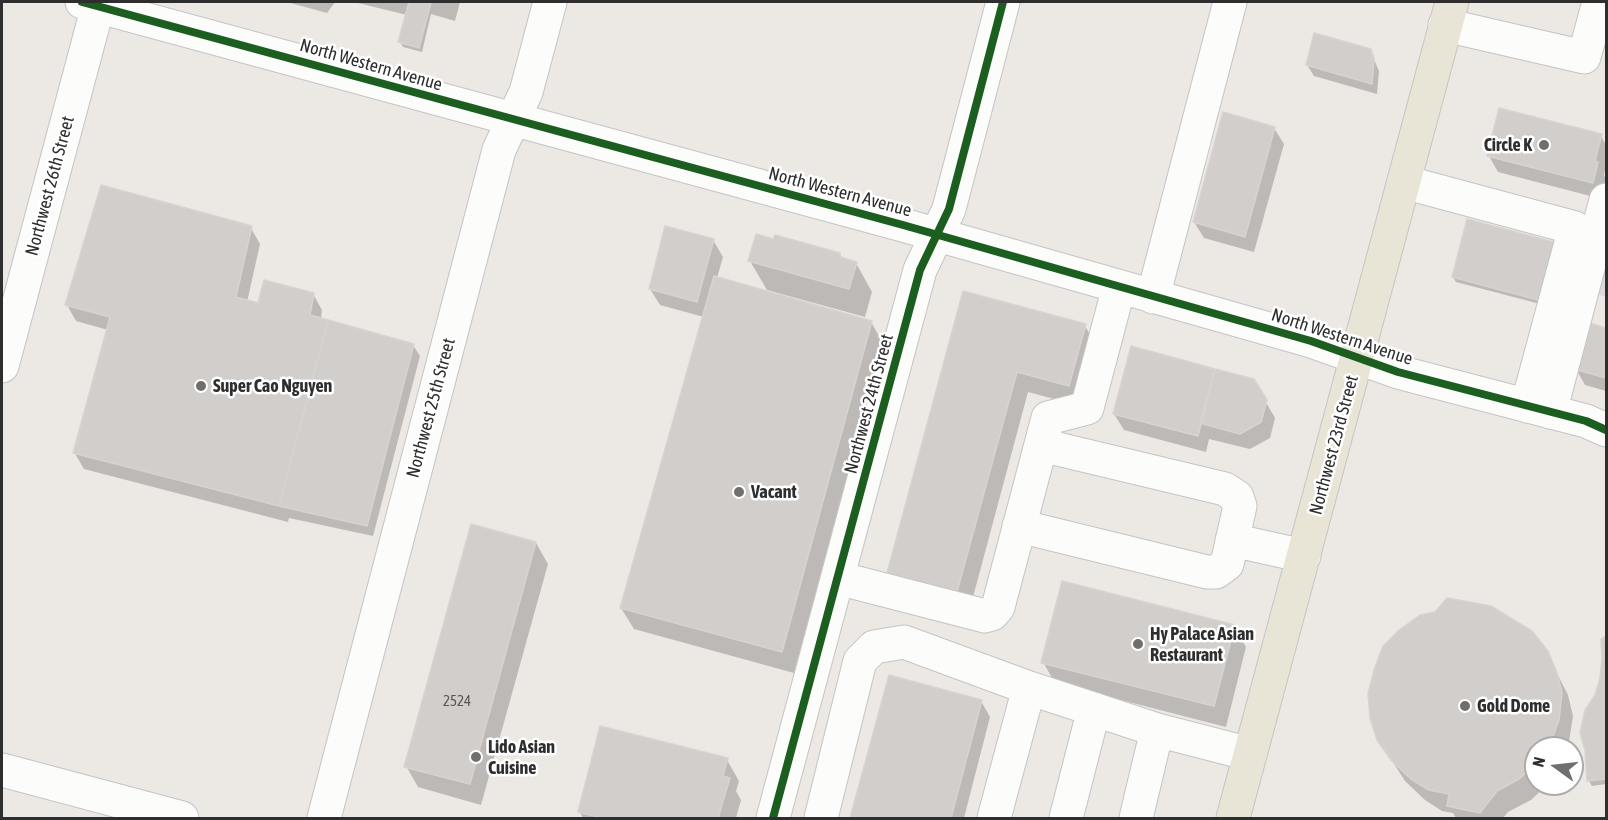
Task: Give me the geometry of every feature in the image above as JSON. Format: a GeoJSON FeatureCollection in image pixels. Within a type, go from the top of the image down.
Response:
{"type":"FeatureCollection","features":[{"type":"Feature","properties":{"kind":"main road","name":"Northwest 23rd Street"},"geometry":{"type":"LineString","coordinates":[[1233,819],[1448,13]]}},
{"type":"Feature","properties":{"kind":"street","name":"Northwest 25th Street"},"geometry":{"type":"LineString","coordinates":[[324,819],[499,150],[529,82],[550,2]]}},
{"type":"Feature","properties":{"kind":"street","name":"Northwest 24th Street"},"geometry":{"type":"LineString","coordinates":[[773,819],[920,270],[949,209],[1004,2]]}},
{"type":"Feature","properties":{"kind":"street"},"geometry":{"type":"LineString","coordinates":[[1153,297],[1230,2]]}},
{"type":"Feature","properties":{"kind":"street"},"geometry":{"type":"LineString","coordinates":[[1448,13],[1584,57],[1599,2]]}},
{"type":"Feature","properties":{"kind":"street","name":"North Western Avenue"},"geometry":{"type":"LineString","coordinates":[[90,4],[937,235],[1311,341],[1398,372],[1600,425]]}},
{"type":"Feature","properties":{"kind":"street","name":"Northwest 26th Street"},"geometry":{"type":"LineString","coordinates":[[2,366],[90,4]]}},
{"type":"Feature","properties":{"kind":"street"},"geometry":{"type":"LineString","coordinates":[[1404,182],[1575,228],[1538,409]]}},
{"type":"Feature","properties":{"kind":"street"},"geometry":{"type":"LineString","coordinates":[[1538,409],[1606,200]]}},
{"type":"Feature","properties":{"kind":"street"},"geometry":{"type":"LineString","coordinates":[[838,578],[985,616],[992,614],[998,608],[1048,418],[1087,408],[1119,287]]}},
{"type":"Feature","properties":{"kind":"street"},"geometry":{"type":"LineString","coordinates":[[1019,526],[1207,572],[1216,572],[1227,564],[1240,506],[1237,497],[1225,489],[1041,445]]}},
{"type":"Feature","properties":{"kind":"street"},"geometry":{"type":"LineString","coordinates":[[1232,540],[1304,556]]}},
{"type":"Feature","properties":{"kind":"street"},"geometry":{"type":"LineString","coordinates":[[821,819],[860,661],[874,647],[904,642],[1029,688],[1157,730],[1250,754]]}},
{"type":"Feature","properties":{"kind":"street"},"geometry":{"type":"LineString","coordinates":[[994,819],[1029,688]]}},
{"type":"Feature","properties":{"kind":"street"},"geometry":{"type":"LineString","coordinates":[[1066,819],[1094,709]]}},
{"type":"Feature","properties":{"kind":"street"},"geometry":{"type":"LineString","coordinates":[[1136,819],[1157,730]]}},
{"type":"Feature","properties":{"kind":"street"},"geometry":{"type":"LineString","coordinates":[[2,770],[110,809],[182,819]]}},
{"type":"Feature","properties":{"kind":"shaded area"},"geometry":{"type":"Polygon","coordinates":[[[1606,242],[1606,297],[1593,293],[1606,242]]]}},
{"type":"Feature","properties":{"kind":"building"},"geometry":{"type":"Polygon","coordinates":[[[409,2],[431,2],[419,48],[398,42],[409,2]]]}},
{"type":"Feature","properties":{"kind":"building"},"geometry":{"type":"Polygon","coordinates":[[[1314,33],[1371,49],[1374,59],[1372,84],[1306,65],[1314,33]]]}},
{"type":"Feature","properties":{"kind":"building","name":"Circle K"},"geometry":{"type":"Polygon","coordinates":[[[1499,108],[1602,134],[1595,161],[1598,162],[1593,183],[1487,156],[1499,108]]]}},
{"type":"Feature","properties":{"kind":"building"},"geometry":{"type":"Polygon","coordinates":[[[1223,112],[1275,127],[1245,237],[1193,222],[1223,112]]]}},
{"type":"Feature","properties":{"kind":"building","name":"Super Cao Nguyen"},"geometry":{"type":"Polygon","coordinates":[[[101,185],[252,226],[236,297],[258,303],[264,280],[314,293],[310,315],[328,320],[279,506],[73,453],[110,317],[65,305],[101,185]]]}},
{"type":"Feature","properties":{"kind":"building"},"geometry":{"type":"Polygon","coordinates":[[[1467,219],[1557,243],[1542,301],[1452,277],[1467,219]]]}},
{"type":"Feature","properties":{"kind":"building"},"geometry":{"type":"Polygon","coordinates":[[[665,226],[714,239],[697,302],[649,289],[665,226]]]}},
{"type":"Feature","properties":{"kind":"building"},"geometry":{"type":"Polygon","coordinates":[[[756,234],[773,239],[775,235],[840,253],[840,257],[857,262],[849,289],[748,261],[756,234]]]}},
{"type":"Feature","properties":{"kind":"building","name":"Vacant"},"geometry":{"type":"Polygon","coordinates":[[[714,276],[872,321],[782,652],[620,608],[714,276]]]}},
{"type":"Feature","properties":{"kind":"building"},"geometry":{"type":"Polygon","coordinates":[[[963,291],[1086,324],[1069,386],[1017,372],[957,592],[887,573],[963,291]]]}},
{"type":"Feature","properties":{"kind":"building"},"geometry":{"type":"Polygon","coordinates":[[[328,320],[414,344],[367,526],[279,506],[328,320]]]}},
{"type":"Feature","properties":{"kind":"building"},"geometry":{"type":"Polygon","coordinates":[[[1586,322],[1606,328],[1606,378],[1574,369],[1586,322]]]}},
{"type":"Feature","properties":{"kind":"building"},"geometry":{"type":"Polygon","coordinates":[[[1131,346],[1215,369],[1198,436],[1113,414],[1131,346]]]}},
{"type":"Feature","properties":{"kind":"building"},"geometry":{"type":"Polygon","coordinates":[[[1215,369],[1254,379],[1267,400],[1261,422],[1240,434],[1200,423],[1215,369]]]}},
{"type":"Feature","properties":{"kind":"building"},"geometry":{"type":"Polygon","coordinates":[[[471,524],[536,542],[470,784],[404,767],[471,524]]]}},
{"type":"Feature","properties":{"kind":"building","name":"Hy Palace Asian Restaurant"},"geometry":{"type":"Polygon","coordinates":[[[1062,581],[1235,625],[1214,706],[1041,663],[1062,581]]]}},
{"type":"Feature","properties":{"kind":"building","name":"Gold Dome"},"geometry":{"type":"Polygon","coordinates":[[[1447,598],[1491,606],[1532,631],[1548,651],[1562,693],[1559,720],[1553,736],[1524,736],[1524,775],[1497,791],[1480,813],[1447,806],[1449,794],[1429,790],[1411,779],[1391,760],[1377,740],[1370,718],[1368,694],[1383,646],[1399,630],[1420,615],[1435,612],[1447,598]]]}},
{"type":"Feature","properties":{"kind":"building"},"geometry":{"type":"Polygon","coordinates":[[[1606,636],[1606,779],[1587,781],[1584,736],[1581,736],[1580,733],[1585,710],[1595,695],[1600,678],[1601,639],[1606,636]]]}},
{"type":"Feature","properties":{"kind":"building"},"geometry":{"type":"Polygon","coordinates":[[[889,675],[982,700],[951,818],[850,818],[889,675]]]}},
{"type":"Feature","properties":{"kind":"building"},"geometry":{"type":"Polygon","coordinates":[[[600,726],[728,758],[723,776],[730,778],[718,818],[602,818],[578,812],[600,726]]]}},
{"type":"Feature","properties":{"kind":"cycle path"},"geometry":{"type":"LineString","coordinates":[[82,2],[903,225],[1311,341],[1398,372],[1586,421],[1606,430]]}},
{"type":"Feature","properties":{"kind":"cycle path"},"geometry":{"type":"LineString","coordinates":[[773,818],[920,270],[949,209],[1003,2]]}},
{"type":"Feature","properties":{"kind":"place","name":"Circle K"},"geometry":{"type":"Point","coordinates":[1544,145]}},
{"type":"Feature","properties":{"kind":"place","name":"Super Cao Nguyen"},"geometry":{"type":"Point","coordinates":[201,386]}},
{"type":"Feature","properties":{"kind":"place","name":"Vacant"},"geometry":{"type":"Point","coordinates":[739,492]}},
{"type":"Feature","properties":{"kind":"place","name":"Hy Palace Asian Restaurant"},"geometry":{"type":"Point","coordinates":[1138,644]}},
{"type":"Feature","properties":{"kind":"place","name":"Gold Dome"},"geometry":{"type":"Point","coordinates":[1465,706]}},
{"type":"Feature","properties":{"kind":"place","name":"Lido Asian Cuisine"},"geometry":{"type":"Point","coordinates":[476,757]}}]}
